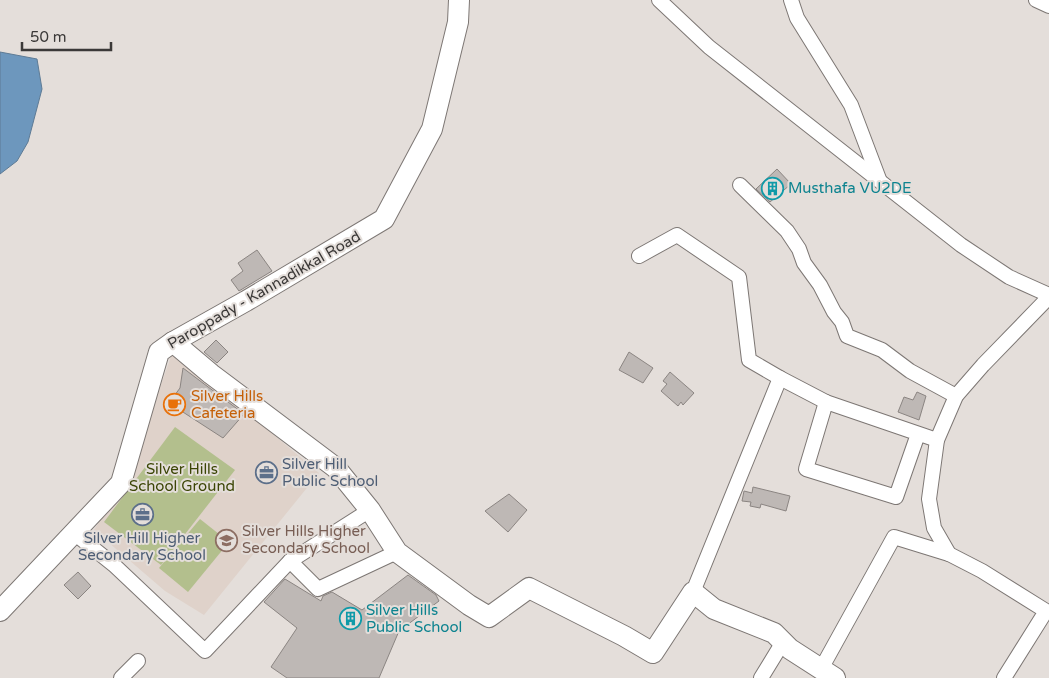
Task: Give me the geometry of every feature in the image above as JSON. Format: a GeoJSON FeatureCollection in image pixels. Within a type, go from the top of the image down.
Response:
{"type":"FeatureCollection","features":[{"type":"Feature","properties":{"kind":"street","name":"Paroppady - Kannadikkal Road"},"geometry":{"type":"LineString","coordinates":[[0,611],[121,483],[160,352],[173,342],[384,219],[432,129],[458,22],[459,0]]}},
{"type":"Feature","properties":{"kind":"street"},"geometry":{"type":"LineString","coordinates":[[660,0],[709,47],[961,245],[1009,277],[1049,296],[956,396],[937,440],[929,499],[934,528],[949,554]]}},
{"type":"Feature","properties":{"kind":"street"},"geometry":{"type":"LineString","coordinates":[[791,0],[797,18],[851,105],[879,180]]}},
{"type":"Feature","properties":{"kind":"street"},"geometry":{"type":"LineString","coordinates":[[1036,0],[1049,6]]}},
{"type":"Feature","properties":{"kind":"street"},"geometry":{"type":"LineString","coordinates":[[740,185],[787,231],[799,249],[804,263],[820,285],[834,312],[842,322],[847,336],[882,350],[910,372],[956,396]]}},
{"type":"Feature","properties":{"kind":"street"},"geometry":{"type":"LineString","coordinates":[[639,256],[677,234],[739,277],[749,360],[826,402],[937,440]]}},
{"type":"Feature","properties":{"kind":"street"},"geometry":{"type":"LineString","coordinates":[[173,342],[336,468],[370,510],[397,552],[469,605],[488,617],[529,588],[653,652],[693,592],[780,378]]}},
{"type":"Feature","properties":{"kind":"street"},"geometry":{"type":"LineString","coordinates":[[826,402],[806,469],[896,496],[918,434]]}},
{"type":"Feature","properties":{"kind":"street"},"geometry":{"type":"LineString","coordinates":[[74,533],[114,565],[204,651],[290,561],[370,510]]}},
{"type":"Feature","properties":{"kind":"street"},"geometry":{"type":"LineString","coordinates":[[693,592],[714,609],[774,633],[790,650],[828,674],[894,537],[949,554],[1047,608],[1004,678]]}},
{"type":"Feature","properties":{"kind":"street"},"geometry":{"type":"LineString","coordinates":[[290,561],[318,589],[397,552]]}},
{"type":"Feature","properties":{"kind":"street"},"geometry":{"type":"LineString","coordinates":[[760,678],[783,642]]}},
{"type":"Feature","properties":{"kind":"street"},"geometry":{"type":"LineString","coordinates":[[121,678],[138,661]]}},
{"type":"Feature","properties":{"kind":"shaded area","name":"Silver Hills Higher Secondary School"},"geometry":{"type":"Polygon","coordinates":[[[174,348],[319,473],[204,615],[165,591],[94,530],[130,472],[174,348]]]}},
{"type":"Feature","properties":{"kind":"green space","name":"Silver Hills School Ground"},"geometry":{"type":"Polygon","coordinates":[[[175,427],[235,470],[161,565],[104,522],[175,427]]]}},
{"type":"Feature","properties":{"kind":"green space"},"geometry":{"type":"Polygon","coordinates":[[[200,519],[229,542],[188,592],[159,568],[200,519]]]}},
{"type":"Feature","properties":{"kind":"water"},"geometry":{"type":"Polygon","coordinates":[[[0,52],[37,59],[42,89],[28,142],[17,161],[0,174],[0,52]]]}},
{"type":"Feature","properties":{"kind":"building","name":"Musthafa VU2DE"},"geometry":{"type":"Polygon","coordinates":[[[777,169],[791,184],[770,202],[756,189],[777,169]]]}},
{"type":"Feature","properties":{"kind":"building"},"geometry":{"type":"Polygon","coordinates":[[[257,250],[272,271],[239,291],[231,280],[243,271],[238,263],[257,250]]]}},
{"type":"Feature","properties":{"kind":"building"},"geometry":{"type":"Polygon","coordinates":[[[216,340],[228,352],[217,363],[204,352],[216,340]]]}},
{"type":"Feature","properties":{"kind":"building"},"geometry":{"type":"Polygon","coordinates":[[[629,352],[653,368],[643,383],[619,370],[629,352]]]}},
{"type":"Feature","properties":{"kind":"building"},"geometry":{"type":"Polygon","coordinates":[[[183,368],[244,414],[223,438],[169,403],[180,388],[183,368]]]}},
{"type":"Feature","properties":{"kind":"building"},"geometry":{"type":"Polygon","coordinates":[[[670,372],[694,393],[683,405],[681,402],[678,406],[661,391],[667,384],[663,381],[670,372]]]}},
{"type":"Feature","properties":{"kind":"building"},"geometry":{"type":"Polygon","coordinates":[[[917,392],[926,396],[919,420],[898,412],[904,397],[913,400],[917,392]]]}},
{"type":"Feature","properties":{"kind":"building"},"geometry":{"type":"Polygon","coordinates":[[[753,487],[790,496],[786,511],[761,504],[760,508],[750,506],[751,502],[742,501],[744,491],[752,493],[753,487]]]}},
{"type":"Feature","properties":{"kind":"building"},"geometry":{"type":"Polygon","coordinates":[[[509,494],[527,510],[508,532],[485,511],[509,494]]]}},
{"type":"Feature","properties":{"kind":"building"},"geometry":{"type":"Polygon","coordinates":[[[78,572],[91,586],[78,599],[64,585],[78,572]]]}},
{"type":"Feature","properties":{"kind":"building","name":"Silver Hills Public School"},"geometry":{"type":"Polygon","coordinates":[[[408,575],[436,595],[439,601],[399,631],[379,678],[287,678],[271,667],[297,628],[264,602],[285,579],[321,601],[323,596],[332,592],[362,610],[408,575]]]}},
{"type":"Feature","properties":{"kind":"place","name":"Musthafa VU2DE"},"geometry":{"type":"Point","coordinates":[772,188]}},
{"type":"Feature","properties":{"kind":"place","name":"Silver Hills Cafeteria"},"geometry":{"type":"Point","coordinates":[175,405]}},
{"type":"Feature","properties":{"kind":"place","name":"Silver Hill Public School"},"geometry":{"type":"Point","coordinates":[266,473]}},
{"type":"Feature","properties":{"kind":"place","name":"Silver Hill Higher Secondary School"},"geometry":{"type":"Point","coordinates":[142,515]}},
{"type":"Feature","properties":{"kind":"place","name":"Silver Hills Higher Secondary School"},"geometry":{"type":"Point","coordinates":[226,540]}},
{"type":"Feature","properties":{"kind":"place","name":"Silver Hills Public School"},"geometry":{"type":"Point","coordinates":[350,619]}}]}
